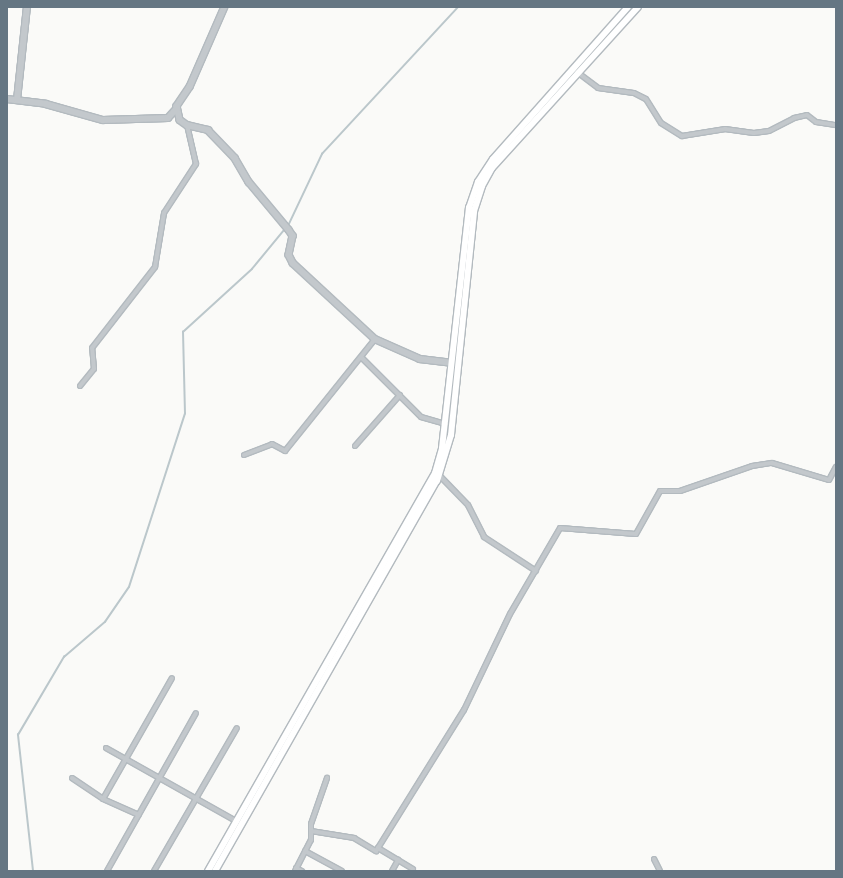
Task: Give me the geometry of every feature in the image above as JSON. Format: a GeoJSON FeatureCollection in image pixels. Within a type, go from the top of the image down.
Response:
{"type":"FeatureCollection","features":[{"type":"Feature","properties":{"kind":"main road"},"geometry":{"type":"LineString","coordinates":[[208,871],[421,501],[435,473],[446,424],[451,363],[469,208],[478,182],[493,159],[628,7]]}},
{"type":"Feature","properties":{"kind":"main road"},"geometry":{"type":"LineString","coordinates":[[215,871],[439,475],[451,435],[474,211],[482,186],[492,168],[638,7]]}},
{"type":"Feature","properties":{"kind":"street"},"geometry":{"type":"LineString","coordinates":[[17,100],[27,7]]}},
{"type":"Feature","properties":{"kind":"street"},"geometry":{"type":"LineString","coordinates":[[7,99],[103,120],[168,118],[177,108],[214,38],[225,7]]}},
{"type":"Feature","properties":{"kind":"street"},"geometry":{"type":"LineString","coordinates":[[574,69],[578,74],[598,88],[634,93],[646,99],[661,123],[682,136],[724,129],[754,133],[769,131],[794,118],[807,116],[816,122],[836,125]]}},
{"type":"Feature","properties":{"kind":"street"},"geometry":{"type":"LineString","coordinates":[[80,386],[94,369],[92,348],[155,267],[164,213],[196,164],[187,126],[177,108]]}},
{"type":"Feature","properties":{"kind":"street"},"geometry":{"type":"LineString","coordinates":[[187,126],[208,130],[235,158],[293,236],[289,255],[293,263],[375,339],[420,360],[451,363]]}},
{"type":"Feature","properties":{"kind":"street"},"geometry":{"type":"LineString","coordinates":[[244,455],[272,444],[285,451],[362,358],[375,339]]}},
{"type":"Feature","properties":{"kind":"street"},"geometry":{"type":"LineString","coordinates":[[362,358],[421,417],[446,424]]}},
{"type":"Feature","properties":{"kind":"street"},"geometry":{"type":"LineString","coordinates":[[355,446],[400,395]]}},
{"type":"Feature","properties":{"kind":"street"},"geometry":{"type":"LineString","coordinates":[[311,831],[354,838],[376,851],[464,710],[510,614],[560,528],[636,534],[660,491],[680,491],[752,466],[772,463],[829,480],[836,467]]}},
{"type":"Feature","properties":{"kind":"street"},"geometry":{"type":"LineString","coordinates":[[439,475],[468,505],[484,537],[536,571]]}},
{"type":"Feature","properties":{"kind":"street"},"geometry":{"type":"LineString","coordinates":[[103,799],[172,678]]}},
{"type":"Feature","properties":{"kind":"street"},"geometry":{"type":"LineString","coordinates":[[107,871],[196,713]]}},
{"type":"Feature","properties":{"kind":"street"},"geometry":{"type":"LineString","coordinates":[[154,871],[237,728]]}},
{"type":"Feature","properties":{"kind":"street"},"geometry":{"type":"LineString","coordinates":[[106,748],[236,821]]}},
{"type":"Feature","properties":{"kind":"street"},"geometry":{"type":"LineString","coordinates":[[72,778],[103,799],[139,816]]}},
{"type":"Feature","properties":{"kind":"street"},"geometry":{"type":"LineString","coordinates":[[302,871],[296,870],[306,851],[327,778]]}},
{"type":"Feature","properties":{"kind":"street"},"geometry":{"type":"LineString","coordinates":[[378,848],[413,869]]}},
{"type":"Feature","properties":{"kind":"street"},"geometry":{"type":"LineString","coordinates":[[306,851],[342,871]]}},
{"type":"Feature","properties":{"kind":"street"},"geometry":{"type":"LineString","coordinates":[[654,859],[660,871]]}},
{"type":"Feature","properties":{"kind":"street"},"geometry":{"type":"LineString","coordinates":[[392,871],[398,860]]}},
{"type":"Feature","properties":{"kind":"waterway"},"geometry":{"type":"LineString","coordinates":[[288,226],[322,154],[458,7]]}},
{"type":"Feature","properties":{"kind":"waterway"},"geometry":{"type":"LineString","coordinates":[[33,871],[18,735],[64,657],[105,622],[129,587],[185,414],[183,332],[252,269],[285,229]]}}]}
